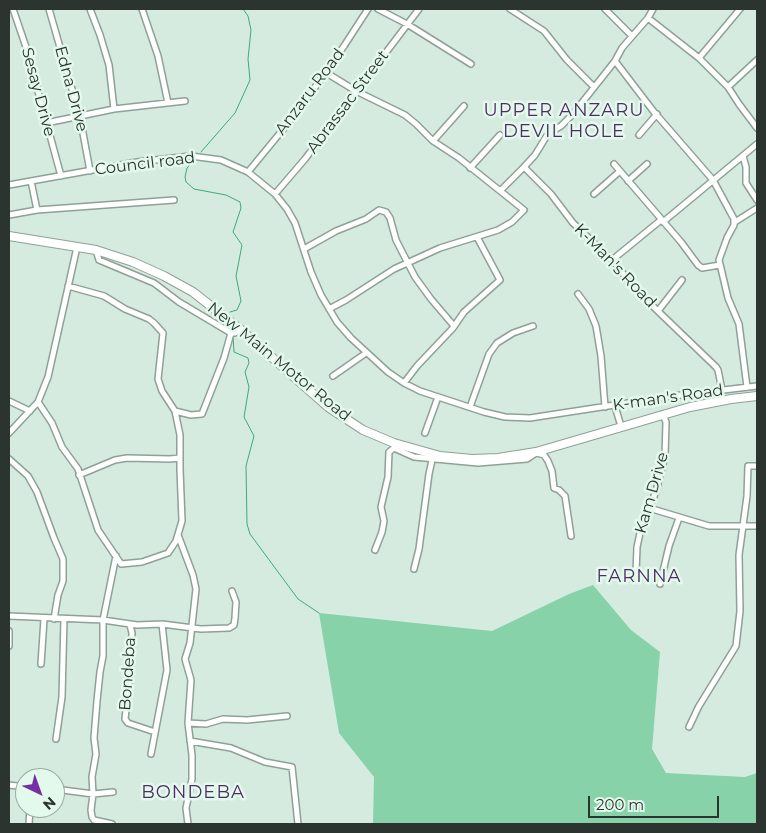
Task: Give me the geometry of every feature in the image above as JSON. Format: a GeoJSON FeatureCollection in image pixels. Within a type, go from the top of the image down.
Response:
{"type":"FeatureCollection","features":[{"type":"Feature","properties":{"kind":"highway","name":"New Main Motor Road"},"geometry":{"type":"LineString","coordinates":[[9,234],[96,250],[133,262],[164,276],[193,292],[240,330],[328,407],[363,430],[394,446],[440,456],[472,459],[536,453],[663,414],[731,399],[757,396]]}},
{"type":"Feature","properties":{"kind":"highway","name":"New Main Motor Road"},"geometry":{"type":"LineString","coordinates":[[9,234],[96,246],[135,258],[166,272],[195,289],[223,311],[329,403],[365,426],[394,439],[441,452],[472,455],[498,454],[536,448],[689,403],[757,392]]}},
{"type":"Feature","properties":{"kind":"street","name":"Sesay Drive"},"geometry":{"type":"LineString","coordinates":[[13,9],[26,47],[61,176]]}},
{"type":"Feature","properties":{"kind":"street","name":"Edna Drive"},"geometry":{"type":"LineString","coordinates":[[49,9],[80,117],[90,171]]}},
{"type":"Feature","properties":{"kind":"street"},"geometry":{"type":"LineString","coordinates":[[90,9],[109,65],[114,109]]}},
{"type":"Feature","properties":{"kind":"street"},"geometry":{"type":"LineString","coordinates":[[142,9],[158,56],[168,103]]}},
{"type":"Feature","properties":{"kind":"street","name":"Anzaru Road"},"geometry":{"type":"LineString","coordinates":[[248,172],[298,110],[368,9]]}},
{"type":"Feature","properties":{"kind":"street"},"geometry":{"type":"LineString","coordinates":[[378,9],[407,24],[470,64]]}},
{"type":"Feature","properties":{"kind":"street","name":"Abrassac Street"},"geometry":{"type":"LineString","coordinates":[[276,194],[305,159],[419,9]]}},
{"type":"Feature","properties":{"kind":"street"},"geometry":{"type":"LineString","coordinates":[[510,9],[544,31],[567,60],[594,87]]}},
{"type":"Feature","properties":{"kind":"street"},"geometry":{"type":"LineString","coordinates":[[605,9],[632,36]]}},
{"type":"Feature","properties":{"kind":"street"},"geometry":{"type":"LineString","coordinates":[[501,190],[535,155],[546,137],[567,120],[615,61],[622,48],[648,18],[653,9]]}},
{"type":"Feature","properties":{"kind":"street"},"geometry":{"type":"LineString","coordinates":[[699,58],[740,9]]}},
{"type":"Feature","properties":{"kind":"street"},"geometry":{"type":"LineString","coordinates":[[648,18],[699,58],[728,87],[757,128]]}},
{"type":"Feature","properties":{"kind":"street"},"geometry":{"type":"LineString","coordinates":[[728,87],[757,60]]}},
{"type":"Feature","properties":{"kind":"street"},"geometry":{"type":"LineString","coordinates":[[615,61],[656,114],[713,180],[735,222]]}},
{"type":"Feature","properties":{"kind":"street"},"geometry":{"type":"LineString","coordinates":[[325,72],[356,91],[405,115],[433,141],[459,158],[524,210],[512,222],[498,230],[440,248],[394,269],[329,309]]}},
{"type":"Feature","properties":{"kind":"street"},"geometry":{"type":"LineString","coordinates":[[46,123],[114,109],[185,102]]}},
{"type":"Feature","properties":{"kind":"street"},"geometry":{"type":"LineString","coordinates":[[433,141],[464,106]]}},
{"type":"Feature","properties":{"kind":"street"},"geometry":{"type":"LineString","coordinates":[[638,135],[656,114]]}},
{"type":"Feature","properties":{"kind":"street"},"geometry":{"type":"LineString","coordinates":[[470,168],[500,135]]}},
{"type":"Feature","properties":{"kind":"street"},"geometry":{"type":"LineString","coordinates":[[612,260],[757,144]]}},
{"type":"Feature","properties":{"kind":"street","name":"Council road"},"geometry":{"type":"LineString","coordinates":[[9,185],[137,162],[191,156],[221,160],[248,172],[276,194],[292,218],[311,272],[329,309],[342,327],[366,353],[404,384],[438,397],[504,417],[530,418],[580,411]]}},
{"type":"Feature","properties":{"kind":"street"},"geometry":{"type":"LineString","coordinates":[[743,156],[746,167],[746,183],[757,200]]}},
{"type":"Feature","properties":{"kind":"street"},"geometry":{"type":"LineString","coordinates":[[614,164],[682,242],[700,267],[720,265]]}},
{"type":"Feature","properties":{"kind":"street"},"geometry":{"type":"LineString","coordinates":[[628,181],[647,164]]}},
{"type":"Feature","properties":{"kind":"street","name":"K-Man's Road"},"geometry":{"type":"LineString","coordinates":[[524,167],[551,194],[582,233],[612,260],[634,288],[718,370],[722,390]]}},
{"type":"Feature","properties":{"kind":"street"},"geometry":{"type":"LineString","coordinates":[[594,194],[620,171]]}},
{"type":"Feature","properties":{"kind":"street"},"geometry":{"type":"LineString","coordinates":[[32,181],[37,210]]}},
{"type":"Feature","properties":{"kind":"street"},"geometry":{"type":"LineString","coordinates":[[9,214],[37,210],[174,200]]}},
{"type":"Feature","properties":{"kind":"street"},"geometry":{"type":"LineString","coordinates":[[747,387],[739,324],[728,298],[720,265],[720,256],[735,222],[757,208]]}},
{"type":"Feature","properties":{"kind":"street"},"geometry":{"type":"LineString","coordinates":[[304,249],[336,231],[379,210],[383,210],[390,218],[396,240],[408,263],[431,300],[454,326]]}},
{"type":"Feature","properties":{"kind":"street"},"geometry":{"type":"LineString","coordinates":[[404,384],[416,366],[454,326],[464,312],[500,280],[478,237]]}},
{"type":"Feature","properties":{"kind":"street"},"geometry":{"type":"LineString","coordinates":[[9,433],[38,402],[51,367],[77,247]]}},
{"type":"Feature","properties":{"kind":"street"},"geometry":{"type":"LineString","coordinates":[[96,250],[100,260],[154,283],[179,302],[231,333],[240,330]]}},
{"type":"Feature","properties":{"kind":"street"},"geometry":{"type":"LineString","coordinates":[[658,311],[682,280]]}},
{"type":"Feature","properties":{"kind":"street"},"geometry":{"type":"LineString","coordinates":[[38,402],[52,423],[62,446],[78,469],[102,538],[121,564],[142,562],[168,553],[178,535],[182,521],[180,435],[175,411],[162,391],[158,379],[164,339],[162,331],[149,319],[124,309],[104,296],[68,286]]}},
{"type":"Feature","properties":{"kind":"street"},"geometry":{"type":"LineString","coordinates":[[578,294],[589,310],[596,326],[601,356],[605,407]]}},
{"type":"Feature","properties":{"kind":"street"},"geometry":{"type":"LineString","coordinates":[[470,407],[488,354],[497,343],[513,333],[533,326]]}},
{"type":"Feature","properties":{"kind":"street"},"geometry":{"type":"LineString","coordinates":[[175,411],[191,415],[202,414],[224,358],[231,333]]}},
{"type":"Feature","properties":{"kind":"street"},"geometry":{"type":"LineString","coordinates":[[332,376],[366,353]]}},
{"type":"Feature","properties":{"kind":"street","name":"K-man's Road"},"geometry":{"type":"LineString","coordinates":[[580,411],[673,396],[757,386]]}},
{"type":"Feature","properties":{"kind":"street"},"geometry":{"type":"LineString","coordinates":[[425,433],[438,397]]}},
{"type":"Feature","properties":{"kind":"street"},"geometry":{"type":"LineString","coordinates":[[9,401],[30,412]]}},
{"type":"Feature","properties":{"kind":"street"},"geometry":{"type":"LineString","coordinates":[[615,406],[620,423]]}},
{"type":"Feature","properties":{"kind":"street","name":"Kam Drive"},"geometry":{"type":"LineString","coordinates":[[636,573],[639,538],[656,491],[665,456],[666,422],[663,414]]}},
{"type":"Feature","properties":{"kind":"street"},"geometry":{"type":"LineString","coordinates":[[375,550],[384,521],[381,507],[388,477],[389,452],[394,446],[414,457],[432,460],[489,463],[526,460],[536,453],[544,455],[552,470],[554,488],[565,496],[571,536]]}},
{"type":"Feature","properties":{"kind":"street"},"geometry":{"type":"LineString","coordinates":[[79,475],[115,460],[127,458],[180,458]]}},
{"type":"Feature","properties":{"kind":"street"},"geometry":{"type":"LineString","coordinates":[[9,459],[15,462],[28,476],[38,492],[63,558],[63,580],[54,619]]}},
{"type":"Feature","properties":{"kind":"street"},"geometry":{"type":"LineString","coordinates":[[414,569],[419,549],[432,460]]}},
{"type":"Feature","properties":{"kind":"street"},"geometry":{"type":"LineString","coordinates":[[689,727],[699,706],[736,646],[740,611],[739,570],[742,525],[747,496],[748,466],[757,466]]}},
{"type":"Feature","properties":{"kind":"street"},"geometry":{"type":"LineString","coordinates":[[649,508],[710,526],[757,526]]}},
{"type":"Feature","properties":{"kind":"street"},"geometry":{"type":"LineString","coordinates":[[660,584],[669,546],[679,518]]}},
{"type":"Feature","properties":{"kind":"street"},"geometry":{"type":"LineString","coordinates":[[178,535],[195,584],[196,596],[185,661],[190,680],[188,723],[192,779],[186,811],[188,824]]}},
{"type":"Feature","properties":{"kind":"street"},"geometry":{"type":"LineString","coordinates":[[112,824],[94,820],[91,810],[95,760],[94,738],[103,656],[103,620],[116,556]]}},
{"type":"Feature","properties":{"kind":"street"},"geometry":{"type":"LineString","coordinates":[[9,616],[44,619],[103,620],[130,625],[162,624],[218,629],[232,627],[236,607],[232,591]]}},
{"type":"Feature","properties":{"kind":"street"},"geometry":{"type":"LineString","coordinates":[[41,664],[44,619]]}},
{"type":"Feature","properties":{"kind":"street"},"geometry":{"type":"LineString","coordinates":[[56,739],[61,711],[64,619]]}},
{"type":"Feature","properties":{"kind":"street"},"geometry":{"type":"LineString","coordinates":[[151,754],[167,670],[162,624]]}},
{"type":"Feature","properties":{"kind":"street","name":"Bondeba"},"geometry":{"type":"LineString","coordinates":[[130,625],[132,634],[131,666],[125,719],[128,723],[155,732]]}},
{"type":"Feature","properties":{"kind":"street"},"geometry":{"type":"LineString","coordinates":[[9,631],[9,646]]}},
{"type":"Feature","properties":{"kind":"street"},"geometry":{"type":"LineString","coordinates":[[188,723],[206,724],[223,719],[247,720],[287,716]]}},
{"type":"Feature","properties":{"kind":"street"},"geometry":{"type":"LineString","coordinates":[[190,742],[231,748],[265,762],[292,767],[298,824]]}},
{"type":"Feature","properties":{"kind":"street"},"geometry":{"type":"LineString","coordinates":[[65,790],[93,794],[113,792]]}},
{"type":"Feature","properties":{"kind":"green space"},"geometry":{"type":"Polygon","coordinates":[[[593,585],[631,630],[660,652],[652,749],[666,773],[745,777],[757,773],[757,824],[373,824],[374,777],[339,733],[319,613],[492,631],[569,594],[593,585]]]}},
{"type":"Feature","properties":{"kind":"waterway"},"geometry":{"type":"LineString","coordinates":[[201,152],[235,113],[250,80],[248,59],[251,30],[248,16],[243,9]]}},
{"type":"Feature","properties":{"kind":"waterway"},"geometry":{"type":"LineString","coordinates":[[194,161],[187,168],[186,182],[194,189],[226,195],[240,202],[241,208],[233,232],[242,245],[236,276],[241,301],[237,310],[230,312]]}},
{"type":"Feature","properties":{"kind":"waterway"},"geometry":{"type":"LineString","coordinates":[[233,336],[234,352],[248,358],[249,363],[245,372],[249,387],[244,417],[254,436],[246,466],[247,524],[250,534],[298,599],[319,613]]}},
{"type":"Feature","properties":{"kind":"district","name":"UPPER ANZARU DEVIL HOLE"},"geometry":{"type":"Point","coordinates":[564,121]}},
{"type":"Feature","properties":{"kind":"district","name":"FARNNA"},"geometry":{"type":"Point","coordinates":[639,577]}},
{"type":"Feature","properties":{"kind":"district","name":"BONDEBA"},"geometry":{"type":"Point","coordinates":[193,793]}}]}
